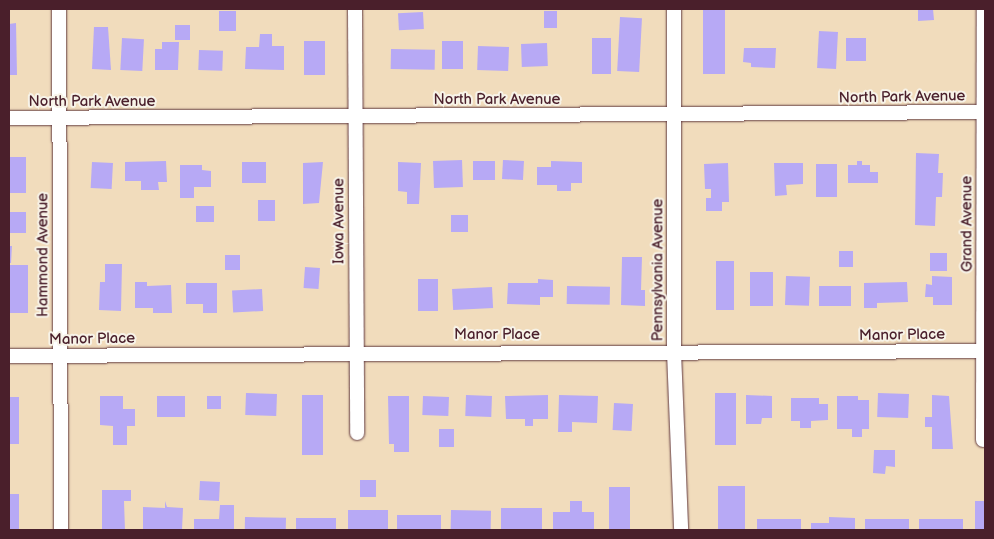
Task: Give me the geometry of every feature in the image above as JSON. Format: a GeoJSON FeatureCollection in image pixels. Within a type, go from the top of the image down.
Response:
{"type":"FeatureCollection","features":[{"type":"Feature","properties":{"kind":"street","name":"Hammond Avenue"},"geometry":{"type":"LineString","coordinates":[[59,9],[61,530]]}},
{"type":"Feature","properties":{"kind":"street","name":"Iowa Avenue"},"geometry":{"type":"LineString","coordinates":[[355,9],[357,432]]}},
{"type":"Feature","properties":{"kind":"street","name":"Pennsylvania Avenue"},"geometry":{"type":"LineString","coordinates":[[674,9],[674,352],[681,530]]}},
{"type":"Feature","properties":{"kind":"street","name":"Grand Avenue"},"geometry":{"type":"LineString","coordinates":[[983,440],[984,9]]}},
{"type":"Feature","properties":{"kind":"street","name":"North Park Avenue"},"geometry":{"type":"LineString","coordinates":[[9,118],[674,116],[984,112]]}},
{"type":"Feature","properties":{"kind":"street","name":"Manor Place"},"geometry":{"type":"LineString","coordinates":[[9,356],[356,352],[984,351]]}},
{"type":"Feature","properties":{"kind":"building"},"geometry":{"type":"Polygon","coordinates":[[[918,9],[933,9],[934,20],[918,21],[918,9]]]}},
{"type":"Feature","properties":{"kind":"building"},"geometry":{"type":"Polygon","coordinates":[[[703,10],[725,10],[725,74],[703,74],[703,10]]]}},
{"type":"Feature","properties":{"kind":"building"},"geometry":{"type":"Polygon","coordinates":[[[219,11],[236,11],[236,31],[219,31],[219,11]]]}},
{"type":"Feature","properties":{"kind":"building"},"geometry":{"type":"Polygon","coordinates":[[[544,11],[557,11],[557,28],[544,28],[544,11]]]}},
{"type":"Feature","properties":{"kind":"building"},"geometry":{"type":"Polygon","coordinates":[[[423,12],[424,29],[399,30],[398,13],[423,12]]]}},
{"type":"Feature","properties":{"kind":"building"},"geometry":{"type":"Polygon","coordinates":[[[620,17],[642,18],[639,72],[617,71],[620,17]]]}},
{"type":"Feature","properties":{"kind":"building"},"geometry":{"type":"Polygon","coordinates":[[[16,23],[17,75],[9,75],[9,24],[16,23]]]}},
{"type":"Feature","properties":{"kind":"building"},"geometry":{"type":"Polygon","coordinates":[[[175,25],[190,25],[190,40],[175,40],[175,25]]]}},
{"type":"Feature","properties":{"kind":"building"},"geometry":{"type":"Polygon","coordinates":[[[94,27],[108,27],[111,70],[92,69],[94,27]]]}},
{"type":"Feature","properties":{"kind":"building"},"geometry":{"type":"Polygon","coordinates":[[[819,31],[838,32],[836,69],[817,68],[819,31]]]}},
{"type":"Feature","properties":{"kind":"building"},"geometry":{"type":"Polygon","coordinates":[[[260,34],[272,34],[272,46],[284,46],[284,70],[245,69],[246,47],[259,47],[260,34]]]}},
{"type":"Feature","properties":{"kind":"building"},"geometry":{"type":"Polygon","coordinates":[[[122,38],[144,39],[142,71],[120,70],[122,38]]]}},
{"type":"Feature","properties":{"kind":"building"},"geometry":{"type":"Polygon","coordinates":[[[592,38],[611,38],[611,74],[592,74],[592,38]]]}},
{"type":"Feature","properties":{"kind":"building"},"geometry":{"type":"Polygon","coordinates":[[[846,38],[866,38],[866,61],[846,61],[846,38]]]}},
{"type":"Feature","properties":{"kind":"building"},"geometry":{"type":"Polygon","coordinates":[[[304,41],[325,41],[325,75],[304,75],[304,41]]]}},
{"type":"Feature","properties":{"kind":"building"},"geometry":{"type":"Polygon","coordinates":[[[442,41],[463,41],[463,69],[442,69],[442,41]]]}},
{"type":"Feature","properties":{"kind":"building"},"geometry":{"type":"Polygon","coordinates":[[[162,42],[179,42],[178,70],[155,70],[155,49],[162,49],[162,42]]]}},
{"type":"Feature","properties":{"kind":"building"},"geometry":{"type":"Polygon","coordinates":[[[547,43],[548,66],[522,67],[521,44],[547,43]]]}},
{"type":"Feature","properties":{"kind":"building"},"geometry":{"type":"Polygon","coordinates":[[[478,46],[509,47],[508,71],[477,70],[478,46]]]}},
{"type":"Feature","properties":{"kind":"building"},"geometry":{"type":"Polygon","coordinates":[[[744,48],[776,48],[775,68],[751,67],[751,63],[743,62],[744,48]]]}},
{"type":"Feature","properties":{"kind":"building"},"geometry":{"type":"Polygon","coordinates":[[[391,49],[435,50],[435,70],[391,69],[391,49]]]}},
{"type":"Feature","properties":{"kind":"building"},"geometry":{"type":"Polygon","coordinates":[[[199,50],[223,51],[222,71],[198,70],[199,50]]]}},
{"type":"Feature","properties":{"kind":"building"},"geometry":{"type":"Polygon","coordinates":[[[916,153],[939,154],[938,173],[943,173],[942,197],[936,197],[935,226],[915,225],[916,153]]]}},
{"type":"Feature","properties":{"kind":"building"},"geometry":{"type":"Polygon","coordinates":[[[9,157],[26,157],[26,193],[9,193],[9,157]]]}},
{"type":"Feature","properties":{"kind":"building"},"geometry":{"type":"Polygon","coordinates":[[[462,160],[463,187],[434,188],[433,161],[462,160]]]}},
{"type":"Feature","properties":{"kind":"building"},"geometry":{"type":"Polygon","coordinates":[[[503,160],[524,161],[523,180],[502,179],[503,160]]]}},
{"type":"Feature","properties":{"kind":"building"},"geometry":{"type":"Polygon","coordinates":[[[166,161],[167,182],[158,182],[159,190],[141,190],[141,181],[125,181],[125,162],[166,161]]]}},
{"type":"Feature","properties":{"kind":"building"},"geometry":{"type":"Polygon","coordinates":[[[473,161],[495,161],[495,180],[473,180],[473,161]]]}},
{"type":"Feature","properties":{"kind":"building"},"geometry":{"type":"Polygon","coordinates":[[[551,161],[582,162],[582,183],[571,183],[571,191],[557,191],[557,185],[537,185],[537,167],[551,167],[551,161]]]}},
{"type":"Feature","properties":{"kind":"building"},"geometry":{"type":"Polygon","coordinates":[[[857,161],[862,161],[862,165],[870,165],[870,172],[878,172],[878,183],[848,183],[848,165],[857,165],[857,161]]]}},
{"type":"Feature","properties":{"kind":"building"},"geometry":{"type":"Polygon","coordinates":[[[92,162],[113,163],[112,189],[91,188],[92,162]]]}},
{"type":"Feature","properties":{"kind":"building"},"geometry":{"type":"Polygon","coordinates":[[[242,162],[266,162],[266,183],[242,183],[242,162]]]}},
{"type":"Feature","properties":{"kind":"building"},"geometry":{"type":"Polygon","coordinates":[[[323,162],[319,203],[303,204],[303,163],[323,162]]]}},
{"type":"Feature","properties":{"kind":"building"},"geometry":{"type":"Polygon","coordinates":[[[398,162],[421,163],[419,204],[407,204],[407,192],[398,191],[398,162]]]}},
{"type":"Feature","properties":{"kind":"building"},"geometry":{"type":"Polygon","coordinates":[[[728,163],[729,202],[722,202],[722,211],[706,211],[706,198],[711,198],[711,189],[705,189],[704,164],[728,163]]]}},
{"type":"Feature","properties":{"kind":"building"},"geometry":{"type":"Polygon","coordinates":[[[774,163],[803,163],[803,184],[786,185],[787,195],[775,196],[774,163]]]}},
{"type":"Feature","properties":{"kind":"building"},"geometry":{"type":"Polygon","coordinates":[[[816,164],[837,164],[837,197],[816,197],[816,164]]]}},
{"type":"Feature","properties":{"kind":"building"},"geometry":{"type":"Polygon","coordinates":[[[180,165],[202,165],[202,170],[211,171],[211,187],[194,187],[194,198],[180,198],[180,165]]]}},
{"type":"Feature","properties":{"kind":"building"},"geometry":{"type":"Polygon","coordinates":[[[258,200],[275,200],[275,221],[258,221],[258,200]]]}},
{"type":"Feature","properties":{"kind":"building"},"geometry":{"type":"Polygon","coordinates":[[[196,206],[214,206],[214,222],[196,222],[196,206]]]}},
{"type":"Feature","properties":{"kind":"building"},"geometry":{"type":"Polygon","coordinates":[[[9,212],[26,212],[26,233],[9,233],[9,212]]]}},
{"type":"Feature","properties":{"kind":"building"},"geometry":{"type":"Polygon","coordinates":[[[451,215],[468,215],[468,232],[451,232],[451,215]]]}},
{"type":"Feature","properties":{"kind":"building"},"geometry":{"type":"Polygon","coordinates":[[[9,246],[12,246],[11,263],[9,263],[9,246]]]}},
{"type":"Feature","properties":{"kind":"building"},"geometry":{"type":"Polygon","coordinates":[[[839,251],[853,251],[853,267],[839,267],[839,251]]]}},
{"type":"Feature","properties":{"kind":"building"},"geometry":{"type":"Polygon","coordinates":[[[930,253],[947,253],[947,271],[930,271],[930,253]]]}},
{"type":"Feature","properties":{"kind":"building"},"geometry":{"type":"Polygon","coordinates":[[[225,255],[240,255],[240,270],[225,270],[225,255]]]}},
{"type":"Feature","properties":{"kind":"building"},"geometry":{"type":"Polygon","coordinates":[[[622,257],[642,257],[641,290],[645,290],[645,306],[621,305],[622,257]]]}},
{"type":"Feature","properties":{"kind":"building"},"geometry":{"type":"Polygon","coordinates":[[[716,261],[734,261],[734,310],[716,310],[716,261]]]}},
{"type":"Feature","properties":{"kind":"building"},"geometry":{"type":"Polygon","coordinates":[[[105,264],[122,264],[121,311],[99,310],[100,282],[105,282],[105,264]]]}},
{"type":"Feature","properties":{"kind":"building"},"geometry":{"type":"Polygon","coordinates":[[[9,265],[28,265],[28,313],[9,313],[9,265]]]}},
{"type":"Feature","properties":{"kind":"building"},"geometry":{"type":"Polygon","coordinates":[[[305,267],[320,268],[318,289],[304,288],[305,267]]]}},
{"type":"Feature","properties":{"kind":"building"},"geometry":{"type":"Polygon","coordinates":[[[750,272],[773,272],[773,306],[750,306],[750,272]]]}},
{"type":"Feature","properties":{"kind":"building"},"geometry":{"type":"Polygon","coordinates":[[[786,276],[810,277],[809,306],[785,305],[786,276]]]}},
{"type":"Feature","properties":{"kind":"building"},"geometry":{"type":"Polygon","coordinates":[[[932,276],[952,277],[952,305],[933,305],[933,297],[925,297],[926,284],[932,285],[932,276]]]}},
{"type":"Feature","properties":{"kind":"building"},"geometry":{"type":"Polygon","coordinates":[[[418,279],[438,279],[438,311],[418,311],[418,279]]]}},
{"type":"Feature","properties":{"kind":"building"},"geometry":{"type":"Polygon","coordinates":[[[538,279],[553,280],[553,297],[540,297],[540,305],[507,304],[508,283],[538,283],[538,279]]]}},
{"type":"Feature","properties":{"kind":"building"},"geometry":{"type":"Polygon","coordinates":[[[135,282],[147,282],[147,286],[171,285],[172,313],[153,313],[153,308],[135,308],[135,282]]]}},
{"type":"Feature","properties":{"kind":"building"},"geometry":{"type":"Polygon","coordinates":[[[907,282],[908,302],[877,303],[877,308],[864,308],[864,283],[907,282]]]}},
{"type":"Feature","properties":{"kind":"building"},"geometry":{"type":"Polygon","coordinates":[[[186,283],[217,283],[217,313],[203,313],[203,304],[186,304],[186,283]]]}},
{"type":"Feature","properties":{"kind":"building"},"geometry":{"type":"Polygon","coordinates":[[[567,286],[610,287],[610,305],[567,304],[567,286]]]}},
{"type":"Feature","properties":{"kind":"building"},"geometry":{"type":"Polygon","coordinates":[[[819,286],[851,286],[851,306],[819,306],[819,286]]]}},
{"type":"Feature","properties":{"kind":"building"},"geometry":{"type":"Polygon","coordinates":[[[492,287],[493,308],[453,310],[452,289],[492,287]]]}},
{"type":"Feature","properties":{"kind":"building"},"geometry":{"type":"Polygon","coordinates":[[[262,289],[263,311],[233,313],[232,291],[262,289]]]}},
{"type":"Feature","properties":{"kind":"building"},"geometry":{"type":"Polygon","coordinates":[[[246,393],[277,394],[276,416],[245,415],[246,393]]]}},
{"type":"Feature","properties":{"kind":"building"},"geometry":{"type":"Polygon","coordinates":[[[715,393],[736,393],[736,445],[715,445],[715,393]]]}},
{"type":"Feature","properties":{"kind":"building"},"geometry":{"type":"Polygon","coordinates":[[[878,393],[909,394],[908,418],[877,417],[878,393]]]}},
{"type":"Feature","properties":{"kind":"building"},"geometry":{"type":"Polygon","coordinates":[[[302,395],[323,395],[323,455],[302,455],[302,395]]]}},
{"type":"Feature","properties":{"kind":"building"},"geometry":{"type":"Polygon","coordinates":[[[466,395],[492,396],[491,417],[465,416],[466,395]]]}},
{"type":"Feature","properties":{"kind":"building"},"geometry":{"type":"Polygon","coordinates":[[[548,395],[548,419],[533,419],[533,426],[525,426],[525,419],[506,419],[505,396],[548,395]]]}},
{"type":"Feature","properties":{"kind":"building"},"geometry":{"type":"Polygon","coordinates":[[[559,395],[598,396],[597,423],[572,422],[572,432],[558,432],[559,395]]]}},
{"type":"Feature","properties":{"kind":"building"},"geometry":{"type":"Polygon","coordinates":[[[746,395],[772,396],[772,418],[762,418],[761,424],[746,424],[746,395]]]}},
{"type":"Feature","properties":{"kind":"building"},"geometry":{"type":"Polygon","coordinates":[[[932,395],[949,396],[953,449],[932,449],[932,427],[925,427],[925,417],[932,417],[932,395]]]}},
{"type":"Feature","properties":{"kind":"building"},"geometry":{"type":"Polygon","coordinates":[[[100,396],[123,396],[123,409],[135,409],[135,426],[127,426],[127,445],[113,445],[113,426],[100,425],[100,396]]]}},
{"type":"Feature","properties":{"kind":"building"},"geometry":{"type":"Polygon","coordinates":[[[157,396],[185,396],[185,417],[157,417],[157,396]]]}},
{"type":"Feature","properties":{"kind":"building"},"geometry":{"type":"Polygon","coordinates":[[[207,396],[221,396],[221,409],[207,409],[207,396]]]}},
{"type":"Feature","properties":{"kind":"building"},"geometry":{"type":"Polygon","coordinates":[[[388,396],[409,396],[409,452],[394,452],[394,444],[389,444],[388,396]]]}},
{"type":"Feature","properties":{"kind":"building"},"geometry":{"type":"Polygon","coordinates":[[[423,396],[449,397],[448,416],[422,415],[423,396]]]}},
{"type":"Feature","properties":{"kind":"building"},"geometry":{"type":"Polygon","coordinates":[[[837,396],[858,396],[858,400],[869,400],[869,429],[862,429],[862,437],[852,437],[852,429],[837,429],[837,396]]]}},
{"type":"Feature","properties":{"kind":"building"},"geometry":{"type":"Polygon","coordinates":[[[9,397],[19,397],[19,444],[9,444],[9,397]]]}},
{"type":"Feature","properties":{"kind":"building"},"geometry":{"type":"Polygon","coordinates":[[[791,398],[819,398],[819,404],[828,404],[828,420],[811,421],[811,428],[800,428],[800,421],[791,421],[791,398]]]}},
{"type":"Feature","properties":{"kind":"building"},"geometry":{"type":"Polygon","coordinates":[[[614,403],[633,404],[632,431],[613,430],[614,403]]]}},
{"type":"Feature","properties":{"kind":"building"},"geometry":{"type":"Polygon","coordinates":[[[439,429],[454,429],[454,447],[439,447],[439,429]]]}},
{"type":"Feature","properties":{"kind":"building"},"geometry":{"type":"Polygon","coordinates":[[[874,450],[895,450],[895,467],[886,466],[885,474],[873,473],[874,450]]]}},
{"type":"Feature","properties":{"kind":"building"},"geometry":{"type":"Polygon","coordinates":[[[360,480],[376,480],[376,497],[360,497],[360,480]]]}},
{"type":"Feature","properties":{"kind":"building"},"geometry":{"type":"Polygon","coordinates":[[[200,481],[220,482],[219,501],[199,500],[200,481]]]}},
{"type":"Feature","properties":{"kind":"building"},"geometry":{"type":"Polygon","coordinates":[[[718,486],[745,486],[745,530],[718,530],[718,486]]]}},
{"type":"Feature","properties":{"kind":"building"},"geometry":{"type":"Polygon","coordinates":[[[609,487],[630,487],[630,530],[609,530],[609,487]]]}},
{"type":"Feature","properties":{"kind":"building"},"geometry":{"type":"Polygon","coordinates":[[[102,490],[131,490],[131,501],[124,501],[125,530],[102,530],[102,490]]]}},
{"type":"Feature","properties":{"kind":"building"},"geometry":{"type":"Polygon","coordinates":[[[9,494],[19,494],[19,530],[9,530],[9,494]]]}},
{"type":"Feature","properties":{"kind":"building"},"geometry":{"type":"Polygon","coordinates":[[[165,501],[167,507],[183,508],[182,530],[143,530],[143,507],[165,508],[165,501]]]}},
{"type":"Feature","properties":{"kind":"building"},"geometry":{"type":"Polygon","coordinates":[[[570,501],[582,501],[582,512],[594,512],[594,530],[553,530],[553,512],[570,512],[570,501]]]}},
{"type":"Feature","properties":{"kind":"building"},"geometry":{"type":"Polygon","coordinates":[[[975,501],[985,501],[985,530],[975,530],[975,501]]]}},
{"type":"Feature","properties":{"kind":"building"},"geometry":{"type":"Polygon","coordinates":[[[220,505],[234,505],[234,530],[194,530],[194,519],[219,519],[220,505]]]}},
{"type":"Feature","properties":{"kind":"building"},"geometry":{"type":"Polygon","coordinates":[[[501,508],[542,508],[542,530],[501,530],[501,508]]]}},
{"type":"Feature","properties":{"kind":"building"},"geometry":{"type":"Polygon","coordinates":[[[348,510],[388,510],[388,530],[348,530],[348,510]]]}},
{"type":"Feature","properties":{"kind":"building"},"geometry":{"type":"Polygon","coordinates":[[[451,510],[491,511],[491,530],[451,530],[451,510]]]}},
{"type":"Feature","properties":{"kind":"building"},"geometry":{"type":"Polygon","coordinates":[[[397,515],[441,515],[441,530],[397,530],[397,515]]]}},
{"type":"Feature","properties":{"kind":"building"},"geometry":{"type":"Polygon","coordinates":[[[245,517],[286,518],[286,530],[245,530],[245,517]]]}},
{"type":"Feature","properties":{"kind":"building"},"geometry":{"type":"Polygon","coordinates":[[[829,517],[855,518],[855,530],[811,530],[811,523],[829,523],[829,517]]]}},
{"type":"Feature","properties":{"kind":"building"},"geometry":{"type":"Polygon","coordinates":[[[296,518],[336,518],[336,530],[296,530],[296,518]]]}},
{"type":"Feature","properties":{"kind":"building"},"geometry":{"type":"Polygon","coordinates":[[[757,519],[801,519],[801,530],[757,530],[757,519]]]}},
{"type":"Feature","properties":{"kind":"building"},"geometry":{"type":"Polygon","coordinates":[[[865,519],[909,519],[909,530],[865,530],[865,519]]]}},
{"type":"Feature","properties":{"kind":"building"},"geometry":{"type":"Polygon","coordinates":[[[919,519],[963,519],[963,530],[919,530],[919,519]]]}}]}
